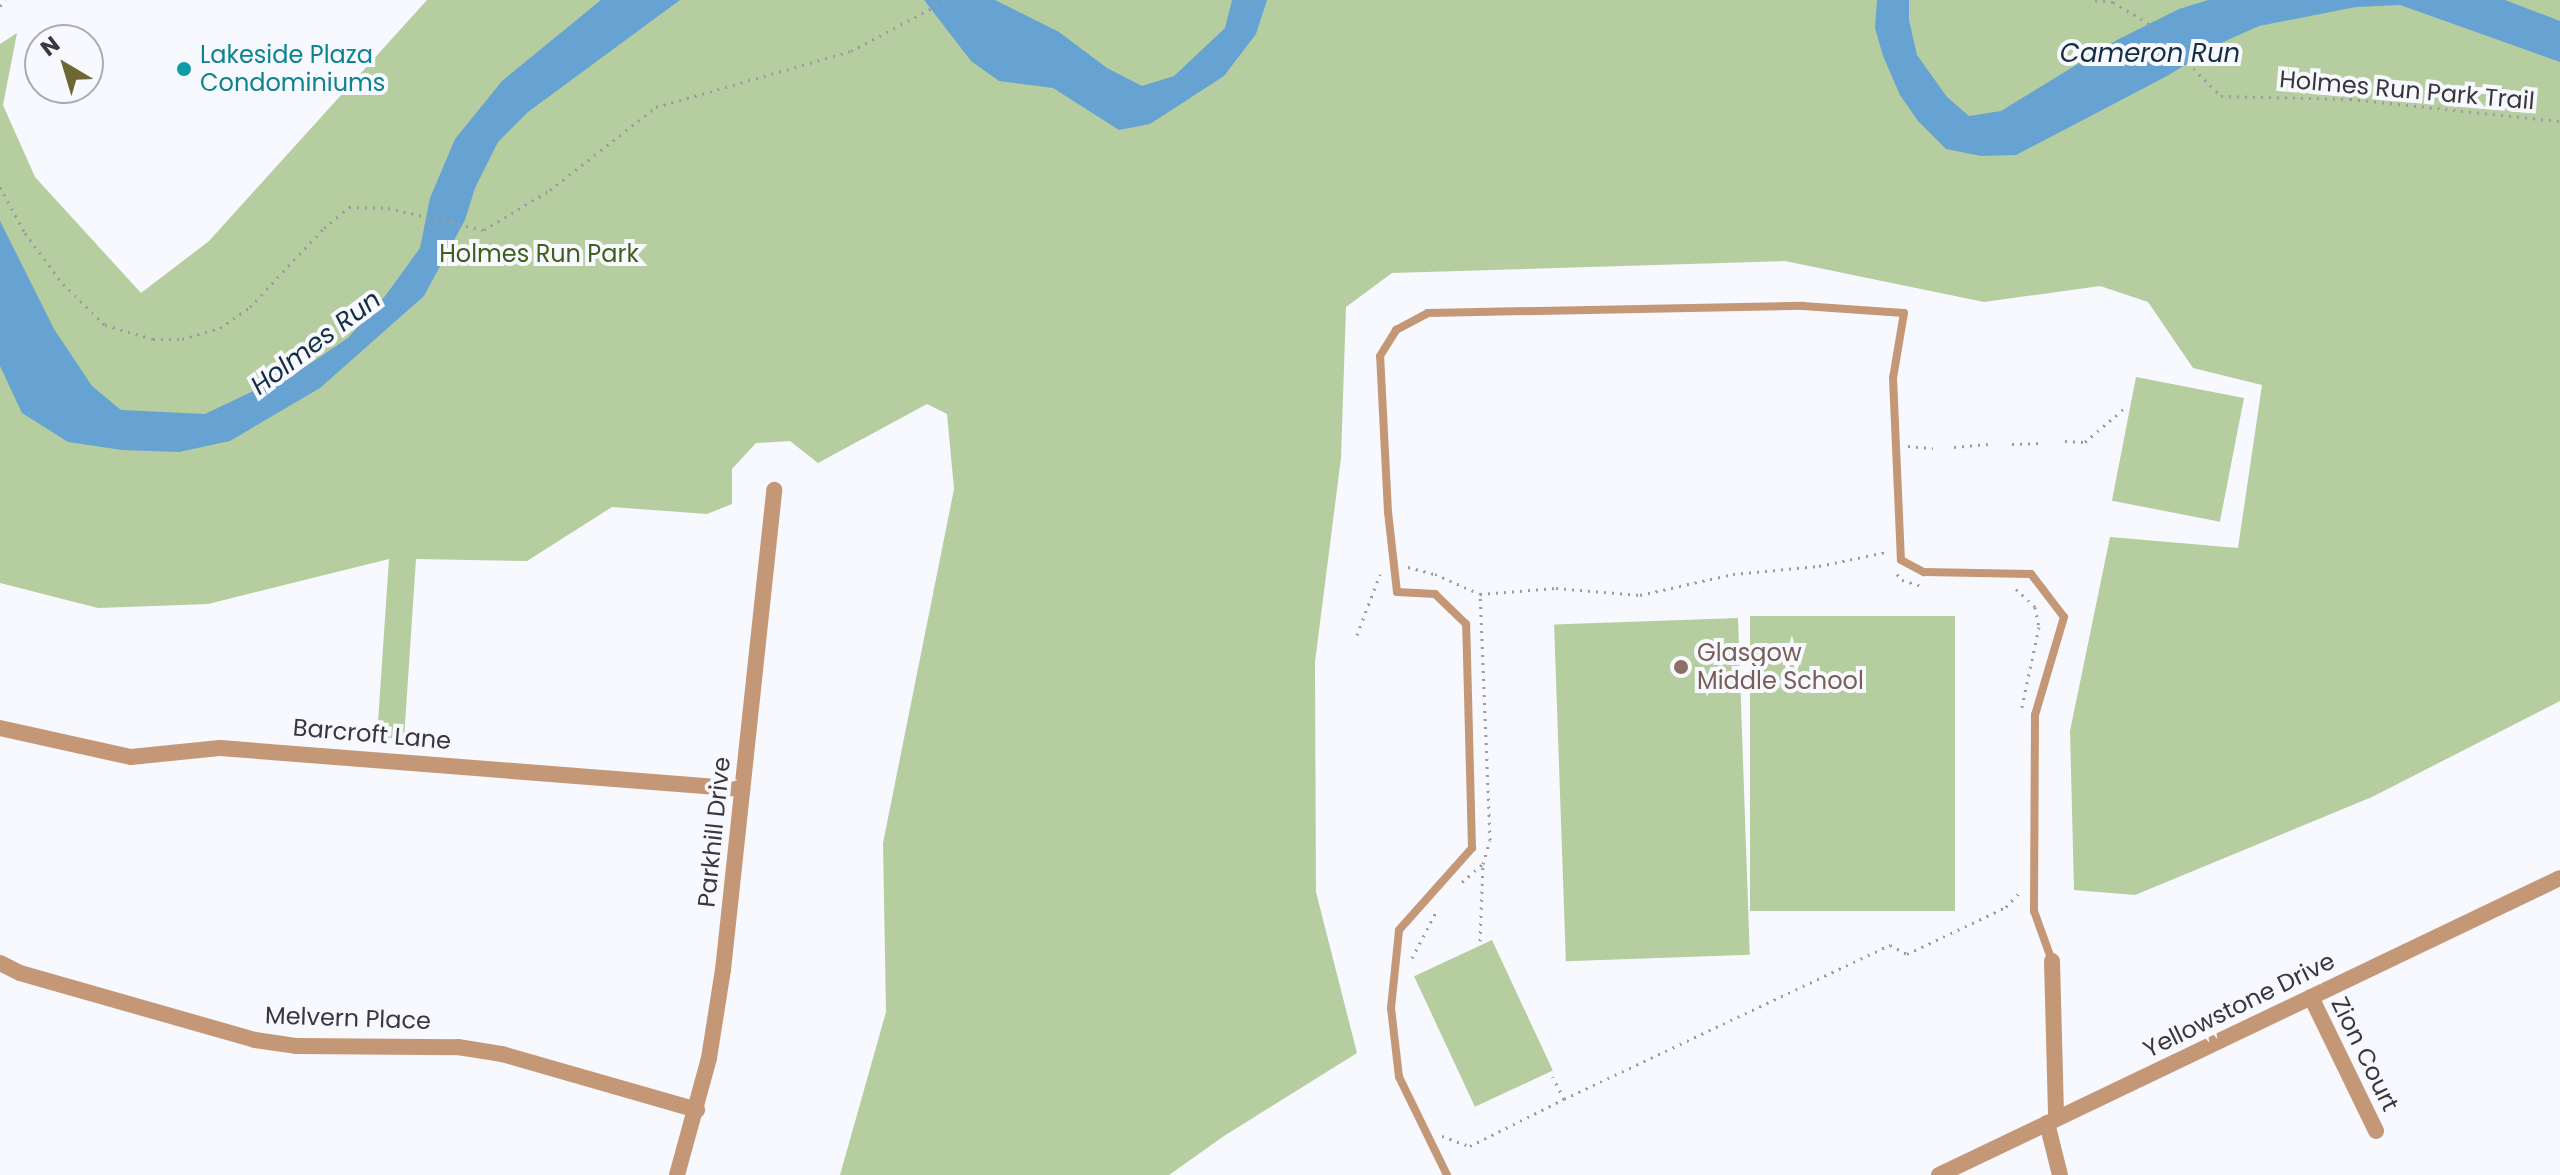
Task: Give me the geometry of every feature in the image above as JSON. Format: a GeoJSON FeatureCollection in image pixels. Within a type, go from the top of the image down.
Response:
{"type":"FeatureCollection","features":[{"type":"Feature","properties":{"kind":"street","name":"Parkhill Drive"},"geometry":{"type":"LineString","coordinates":[[677,1175],[697,1110],[723,970],[774,490]]}},
{"type":"Feature","properties":{"kind":"street","name":"Barcroft Lane"},"geometry":{"type":"LineString","coordinates":[[0,728],[131,757],[220,748],[264,750],[742,789]]}},
{"type":"Feature","properties":{"kind":"street","name":"Yellowstone Drive"},"geometry":{"type":"LineString","coordinates":[[1939,1175],[2560,878]]}},
{"type":"Feature","properties":{"kind":"street"},"geometry":{"type":"LineString","coordinates":[[2052,961],[2051,1121],[2060,1175]]}},
{"type":"Feature","properties":{"kind":"street","name":"Melvern Place"},"geometry":{"type":"LineString","coordinates":[[0,963],[20,973],[255,1040],[296,1046],[458,1047],[502,1054],[697,1110]]}},
{"type":"Feature","properties":{"kind":"street","name":"Zion Court"},"geometry":{"type":"LineString","coordinates":[[2311,997],[2376,1131]]}},
{"type":"Feature","properties":{"kind":"lane"},"geometry":{"type":"LineString","coordinates":[[1447,1175],[1399,1077],[1391,1008],[1399,930],[1472,848],[1466,624],[1435,594],[1397,592],[1388,512],[1380,356],[1396,330],[1428,313],[1803,306],[1904,313],[1893,378],[1901,560],[1924,572],[2031,574],[2064,617],[2035,715],[2034,911],[2052,961]]}},
{"type":"Feature","properties":{"kind":"path"},"geometry":{"type":"LineString","coordinates":[[0,6],[6,0]]}},
{"type":"Feature","properties":{"kind":"path"},"geometry":{"type":"LineString","coordinates":[[0,187],[25,233],[63,284],[105,325],[153,339],[182,339],[220,328],[250,307],[324,228],[349,207],[388,208],[484,230],[550,190],[656,107],[851,51],[947,0]]}},
{"type":"Feature","properties":{"kind":"path","name":"Holmes Run Park Trail"},"geometry":{"type":"LineString","coordinates":[[2095,0],[2113,2],[2148,23],[2221,96],[2350,99],[2560,121]]}},
{"type":"Feature","properties":{"kind":"path"},"geometry":{"type":"LineString","coordinates":[[2065,441],[2085,442],[2127,406]]}},
{"type":"Feature","properties":{"kind":"path"},"geometry":{"type":"LineString","coordinates":[[2012,444],[2040,443]]}},
{"type":"Feature","properties":{"kind":"path"},"geometry":{"type":"LineString","coordinates":[[1954,447],[1988,444]]}},
{"type":"Feature","properties":{"kind":"path"},"geometry":{"type":"LineString","coordinates":[[1905,446],[1933,448]]}},
{"type":"Feature","properties":{"kind":"path"},"geometry":{"type":"LineString","coordinates":[[1407,567],[1435,574],[1480,594],[1556,588],[1640,595],[1733,574],[1819,566],[1890,551],[1890,559]]}},
{"type":"Feature","properties":{"kind":"path"},"geometry":{"type":"LineString","coordinates":[[1891,567],[1902,580],[1918,586],[1932,586]]}},
{"type":"Feature","properties":{"kind":"path"},"geometry":{"type":"LineString","coordinates":[[1357,635],[1363,614],[1379,585],[1381,570]]}},
{"type":"Feature","properties":{"kind":"path"},"geometry":{"type":"LineString","coordinates":[[2013,588],[2022,591],[2035,607],[2039,627],[2021,706],[2021,721]]}},
{"type":"Feature","properties":{"kind":"path"},"geometry":{"type":"LineString","coordinates":[[1480,594],[1490,840],[1483,864],[1480,941]]}},
{"type":"Feature","properties":{"kind":"path"},"geometry":{"type":"LineString","coordinates":[[1459,885],[1483,864]]}},
{"type":"Feature","properties":{"kind":"path"},"geometry":{"type":"LineString","coordinates":[[1440,1135],[1470,1146],[1890,945],[1907,954],[2006,907],[2017,898],[2024,883]]}},
{"type":"Feature","properties":{"kind":"path"},"geometry":{"type":"LineString","coordinates":[[1406,971],[1422,932],[1439,907]]}},
{"type":"Feature","properties":{"kind":"path"},"geometry":{"type":"LineString","coordinates":[[1553,1077],[1564,1099]]}},
{"type":"Feature","properties":{"kind":"green space","name":"Holmes Run Park"},"geometry":{"type":"Polygon","coordinates":[[[427,0],[2560,0],[2560,701],[2372,797],[2135,895],[2074,890],[2070,731],[2110,537],[2238,548],[2262,385],[2193,368],[2148,302],[2100,286],[1984,302],[1785,261],[1392,273],[1346,307],[1341,458],[1315,662],[1316,892],[1357,1053],[1224,1136],[1169,1175],[840,1175],[886,1012],[883,843],[954,489],[947,414],[927,404],[818,463],[790,441],[756,443],[732,469],[732,504],[707,514],[612,507],[527,561],[416,559],[404,739],[377,737],[389,559],[208,604],[98,608],[0,583],[0,44],[17,33],[3,105],[35,177],[141,293],[209,241],[427,0]]]}},
{"type":"Feature","properties":{"kind":"green space"},"geometry":{"type":"Polygon","coordinates":[[[2136,377],[2244,398],[2220,522],[2112,501],[2136,377]]]}},
{"type":"Feature","properties":{"kind":"green space"},"geometry":{"type":"Polygon","coordinates":[[[1750,616],[1955,616],[1955,911],[1750,911],[1750,616]]]}},
{"type":"Feature","properties":{"kind":"green space"},"geometry":{"type":"Polygon","coordinates":[[[1738,618],[1750,955],[1566,961],[1554,624],[1738,618]]]}},
{"type":"Feature","properties":{"kind":"green space"},"geometry":{"type":"Polygon","coordinates":[[[1492,940],[1553,1071],[1475,1107],[1414,976],[1492,940]]]}},
{"type":"Feature","properties":{"kind":"water"},"geometry":{"type":"Polygon","coordinates":[[[601,0],[680,0],[528,112],[498,142],[475,188],[465,220],[424,296],[320,388],[230,441],[179,452],[122,450],[68,442],[22,413],[0,366],[0,221],[54,329],[92,386],[121,410],[205,414],[308,365],[348,338],[386,295],[420,248],[430,198],[455,139],[502,81],[601,0]]]}},
{"type":"Feature","properties":{"kind":"water"},"geometry":{"type":"Polygon","coordinates":[[[924,0],[995,0],[1059,32],[1107,68],[1142,86],[1174,76],[1225,28],[1232,0],[1267,0],[1256,34],[1224,76],[1150,124],[1119,130],[1053,88],[999,81],[971,61],[924,0]]]}},
{"type":"Feature","properties":{"kind":"water","name":"Cameron Run"},"geometry":{"type":"Polygon","coordinates":[[[1877,0],[1909,0],[1909,20],[1917,55],[1947,97],[1969,116],[2001,111],[2117,40],[2179,9],[2208,0],[2505,0],[2560,21],[2560,62],[2400,5],[2356,7],[2259,26],[2221,43],[2167,76],[2016,155],[1981,156],[1946,149],[1918,121],[1900,95],[1875,28],[1877,0]]]}},
{"type":"Feature","properties":{"kind":"place","name":"Lakeside Plaza Condominiums"},"geometry":{"type":"Point","coordinates":[184,69]}},
{"type":"Feature","properties":{"kind":"place","name":"Glasgow Middle School"},"geometry":{"type":"Point","coordinates":[1681,667]}},
{"type":"Feature","properties":{"kind":"water label","name":"Holmes Run"},"geometry":{"type":"Point","coordinates":[316,343]}}]}
